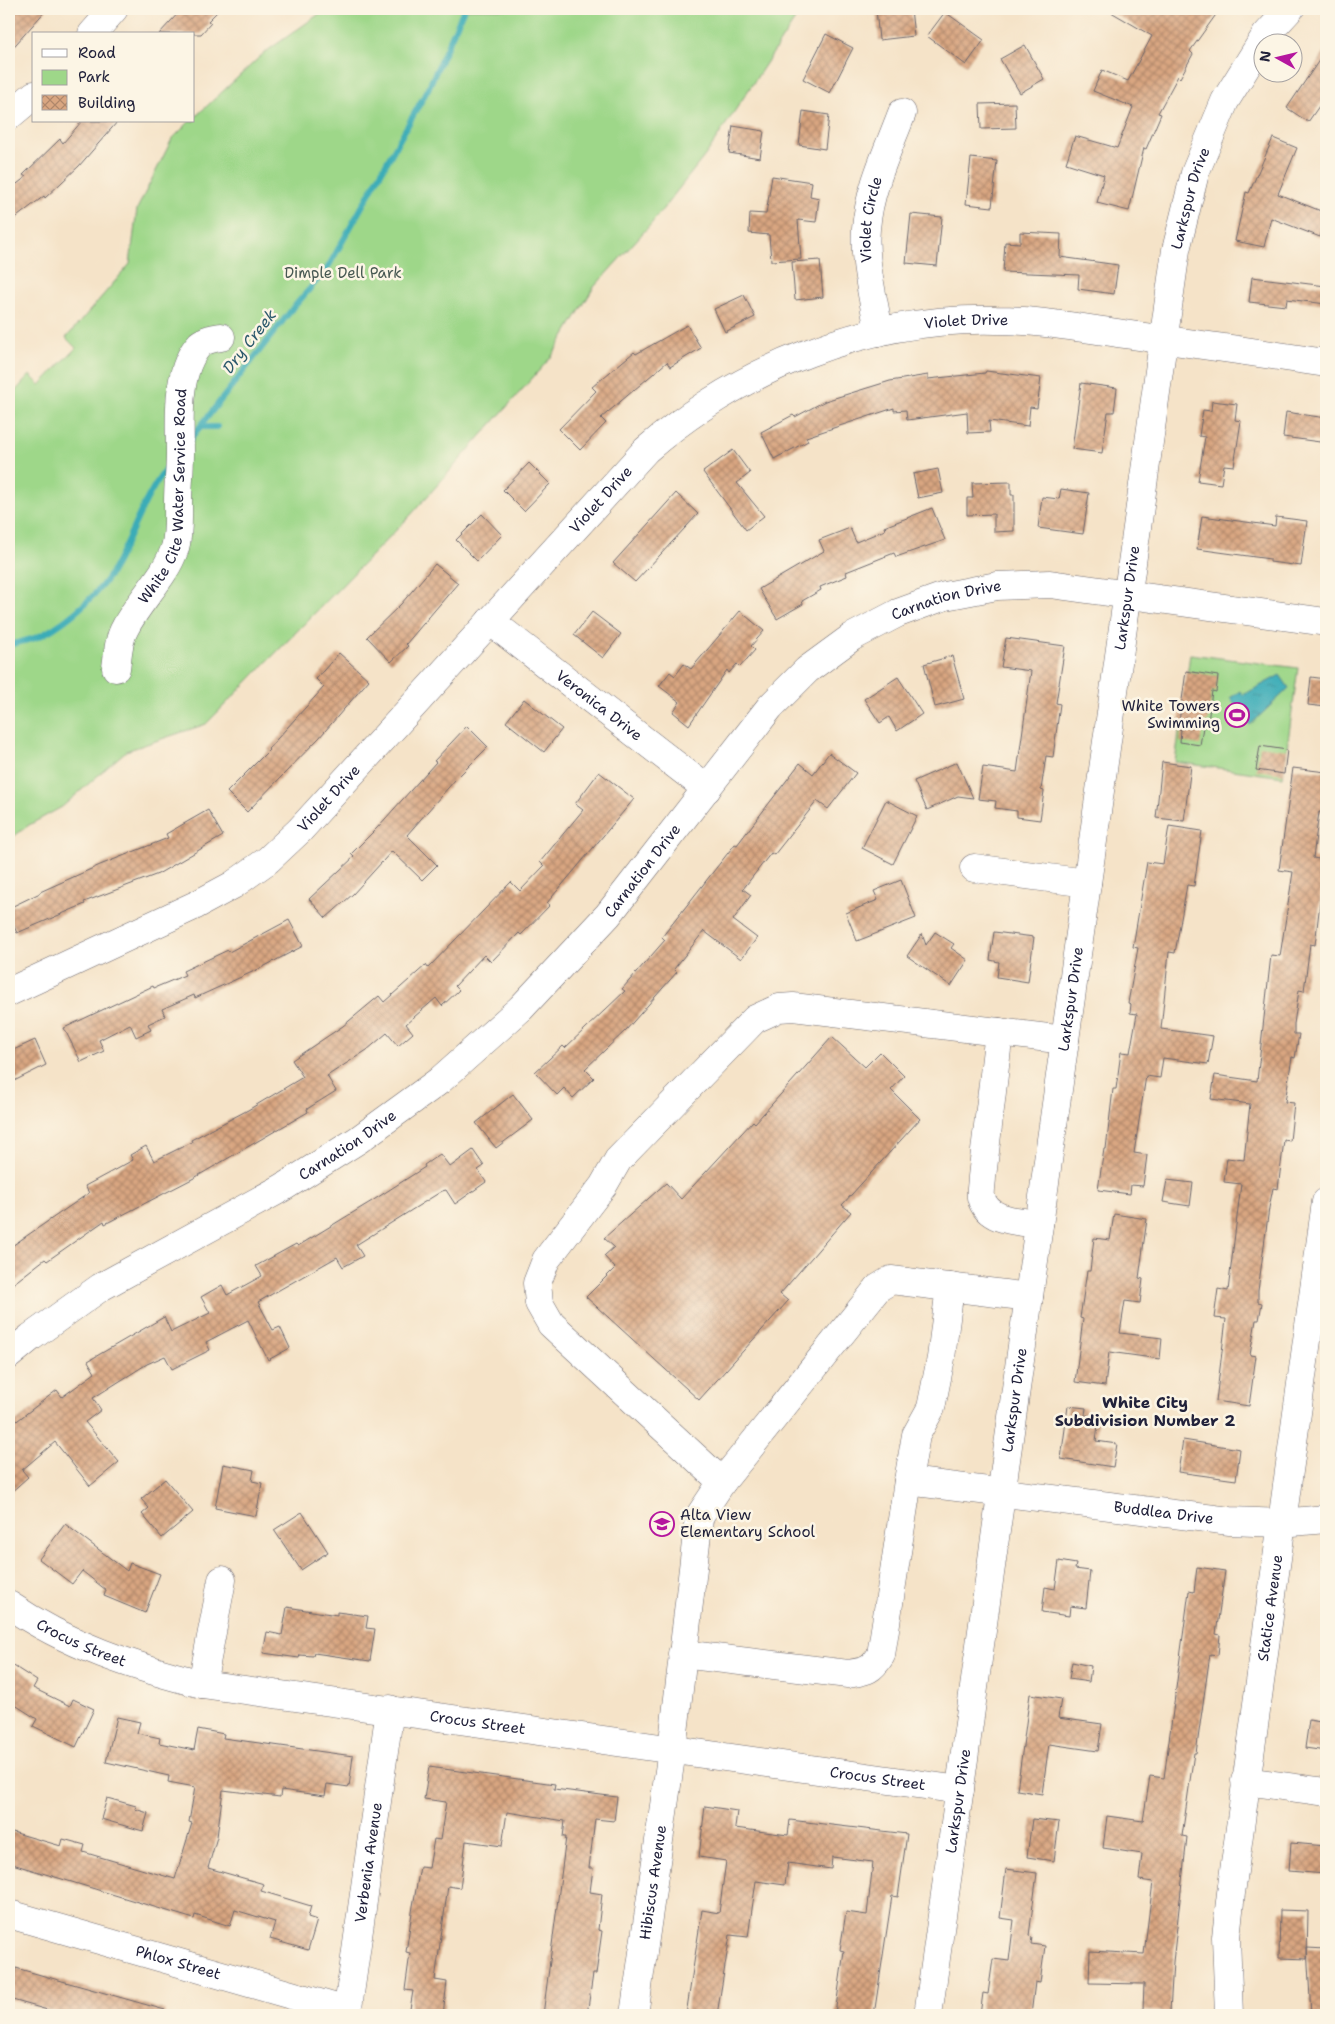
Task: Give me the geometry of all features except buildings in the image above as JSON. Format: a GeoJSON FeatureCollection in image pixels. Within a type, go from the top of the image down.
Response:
{"type":"FeatureCollection","features":[{"type":"Feature","properties":{"kind":"street"},"geometry":{"type":"LineString","coordinates":[[94,32],[114,9]]}},
{"type":"Feature","properties":{"kind":"street","name":"Larkspur Drive"},"geometry":{"type":"LineString","coordinates":[[928,2015],[1176,250],[1194,173],[1225,101],[1266,35],[1290,9]]}},
{"type":"Feature","properties":{"kind":"street"},"geometry":{"type":"LineString","coordinates":[[9,116],[32,97]]}},
{"type":"Feature","properties":{"kind":"street","name":"Violet Circle"},"geometry":{"type":"LineString","coordinates":[[879,332],[867,257],[865,230],[870,202],[902,112]]}},
{"type":"Feature","properties":{"kind":"street","name":"Violet Drive"},"geometry":{"type":"LineString","coordinates":[[9,992],[196,906],[233,885],[268,860],[300,830],[646,450],[673,426],[742,382],[785,362],[832,344],[879,332],[945,321],[996,320],[1057,324],[1326,363]]}},
{"type":"Feature","properties":{"kind":"street","name":"White Cite Water Service Road"},"geometry":{"type":"LineString","coordinates":[[116,668],[118,649],[124,628],[166,567],[177,539],[180,453],[178,424],[181,394],[187,370],[194,353],[201,343],[221,336]]}},
{"type":"Feature","properties":{"kind":"street","name":"Carnation Drive"},"geometry":{"type":"LineString","coordinates":[[9,1355],[101,1287],[282,1188],[358,1140],[439,1081],[521,1008],[608,915],[770,707],[807,670],[852,637],[898,613],[945,596],[997,586],[1050,584],[1326,622]]}},
{"type":"Feature","properties":{"kind":"street","name":"Veronica Drive"},"geometry":{"type":"LineString","coordinates":[[490,621],[707,789]]}},
{"type":"Feature","properties":{"kind":"street"},"geometry":{"type":"LineString","coordinates":[[974,868],[1087,884]]}},
{"type":"Feature","properties":{"kind":"street"},"geometry":{"type":"LineString","coordinates":[[722,1482],[551,1324],[539,1303],[537,1283],[546,1260],[603,1186],[618,1160],[755,1019],[779,1008],[793,1007],[1065,1040]]}},
{"type":"Feature","properties":{"kind":"street"},"geometry":{"type":"LineString","coordinates":[[999,1032],[981,1196],[986,1207],[993,1214],[1004,1219],[1039,1224]]}},
{"type":"Feature","properties":{"kind":"street","name":"Statice Avenue"},"geometry":{"type":"LineString","coordinates":[[1229,2015],[1226,1936],[1245,1781],[1326,1202]]}},
{"type":"Feature","properties":{"kind":"street","name":"Hibiscus Avenue"},"geometry":{"type":"LineString","coordinates":[[634,2015],[672,1750],[700,1515],[722,1482],[878,1288],[891,1280],[1029,1297]]}},
{"type":"Feature","properties":{"kind":"street"},"geometry":{"type":"LineString","coordinates":[[683,1646],[848,1674],[862,1672],[874,1666],[881,1655],[916,1435],[931,1408],[941,1358],[950,1287]]}},
{"type":"Feature","properties":{"kind":"street","name":"Buddlea Drive"},"geometry":{"type":"LineString","coordinates":[[908,1481],[1230,1521],[1281,1523],[1326,1519]]}},
{"type":"Feature","properties":{"kind":"street"},"geometry":{"type":"LineString","coordinates":[[202,1684],[222,1580]]}},
{"type":"Feature","properties":{"kind":"street","name":"Crocus Street"},"geometry":{"type":"LineString","coordinates":[[9,1605],[65,1637],[112,1658],[202,1684],[960,1790]]}},
{"type":"Feature","properties":{"kind":"street","name":"Verbenia Avenue"},"geometry":{"type":"LineString","coordinates":[[347,2013],[390,1709]]}},
{"type":"Feature","properties":{"kind":"street"},"geometry":{"type":"LineString","coordinates":[[1245,1781],[1326,1792]]}},
{"type":"Feature","properties":{"kind":"street","name":"Phlox Street"},"geometry":{"type":"LineString","coordinates":[[9,1914],[347,2013]]}},
{"type":"Feature","properties":{"kind":"green space","name":"Dimple Dell Park"},"geometry":{"type":"Polygon","coordinates":[[[319,9],[802,9],[707,153],[651,224],[594,287],[552,356],[409,517],[206,724],[126,751],[62,807],[29,825],[9,840],[9,398],[30,375],[40,385],[76,348],[66,338],[130,264],[137,209],[172,139],[189,122],[195,122],[195,117],[264,53],[322,12],[319,9]]]}},
{"type":"Feature","properties":{"kind":"green space","name":"White Towers Swimming"},"geometry":{"type":"Polygon","coordinates":[[[1190,654],[1298,668],[1283,777],[1175,762],[1190,654]]]}},
{"type":"Feature","properties":{"kind":"water"},"geometry":{"type":"Polygon","coordinates":[[[1280,675],[1289,688],[1250,725],[1230,698],[1240,691],[1243,695],[1280,675]]]}},
{"type":"Feature","properties":{"kind":"waterway","name":"Dry Creek"},"geometry":{"type":"LineString","coordinates":[[188,442],[293,308],[327,269],[428,89],[464,9]]}},
{"type":"Feature","properties":{"kind":"waterway"},"geometry":{"type":"LineString","coordinates":[[200,427],[217,427]]}},
{"type":"Feature","properties":{"kind":"waterway","name":"Dry Creek"},"geometry":{"type":"LineString","coordinates":[[9,645],[42,635],[74,614],[94,595],[110,575],[147,499],[171,463]]}},
{"type":"Feature","properties":{"kind":"place","name":"White Towers Swimming"},"geometry":{"type":"Point","coordinates":[1237,715]}},
{"type":"Feature","properties":{"kind":"place","name":"Alta View Elementary School"},"geometry":{"type":"Point","coordinates":[662,1524]}},
{"type":"Feature","properties":{"kind":"district","name":"White City Subdivision Number 2"},"geometry":{"type":"Point","coordinates":[1145,1411]}}]}
